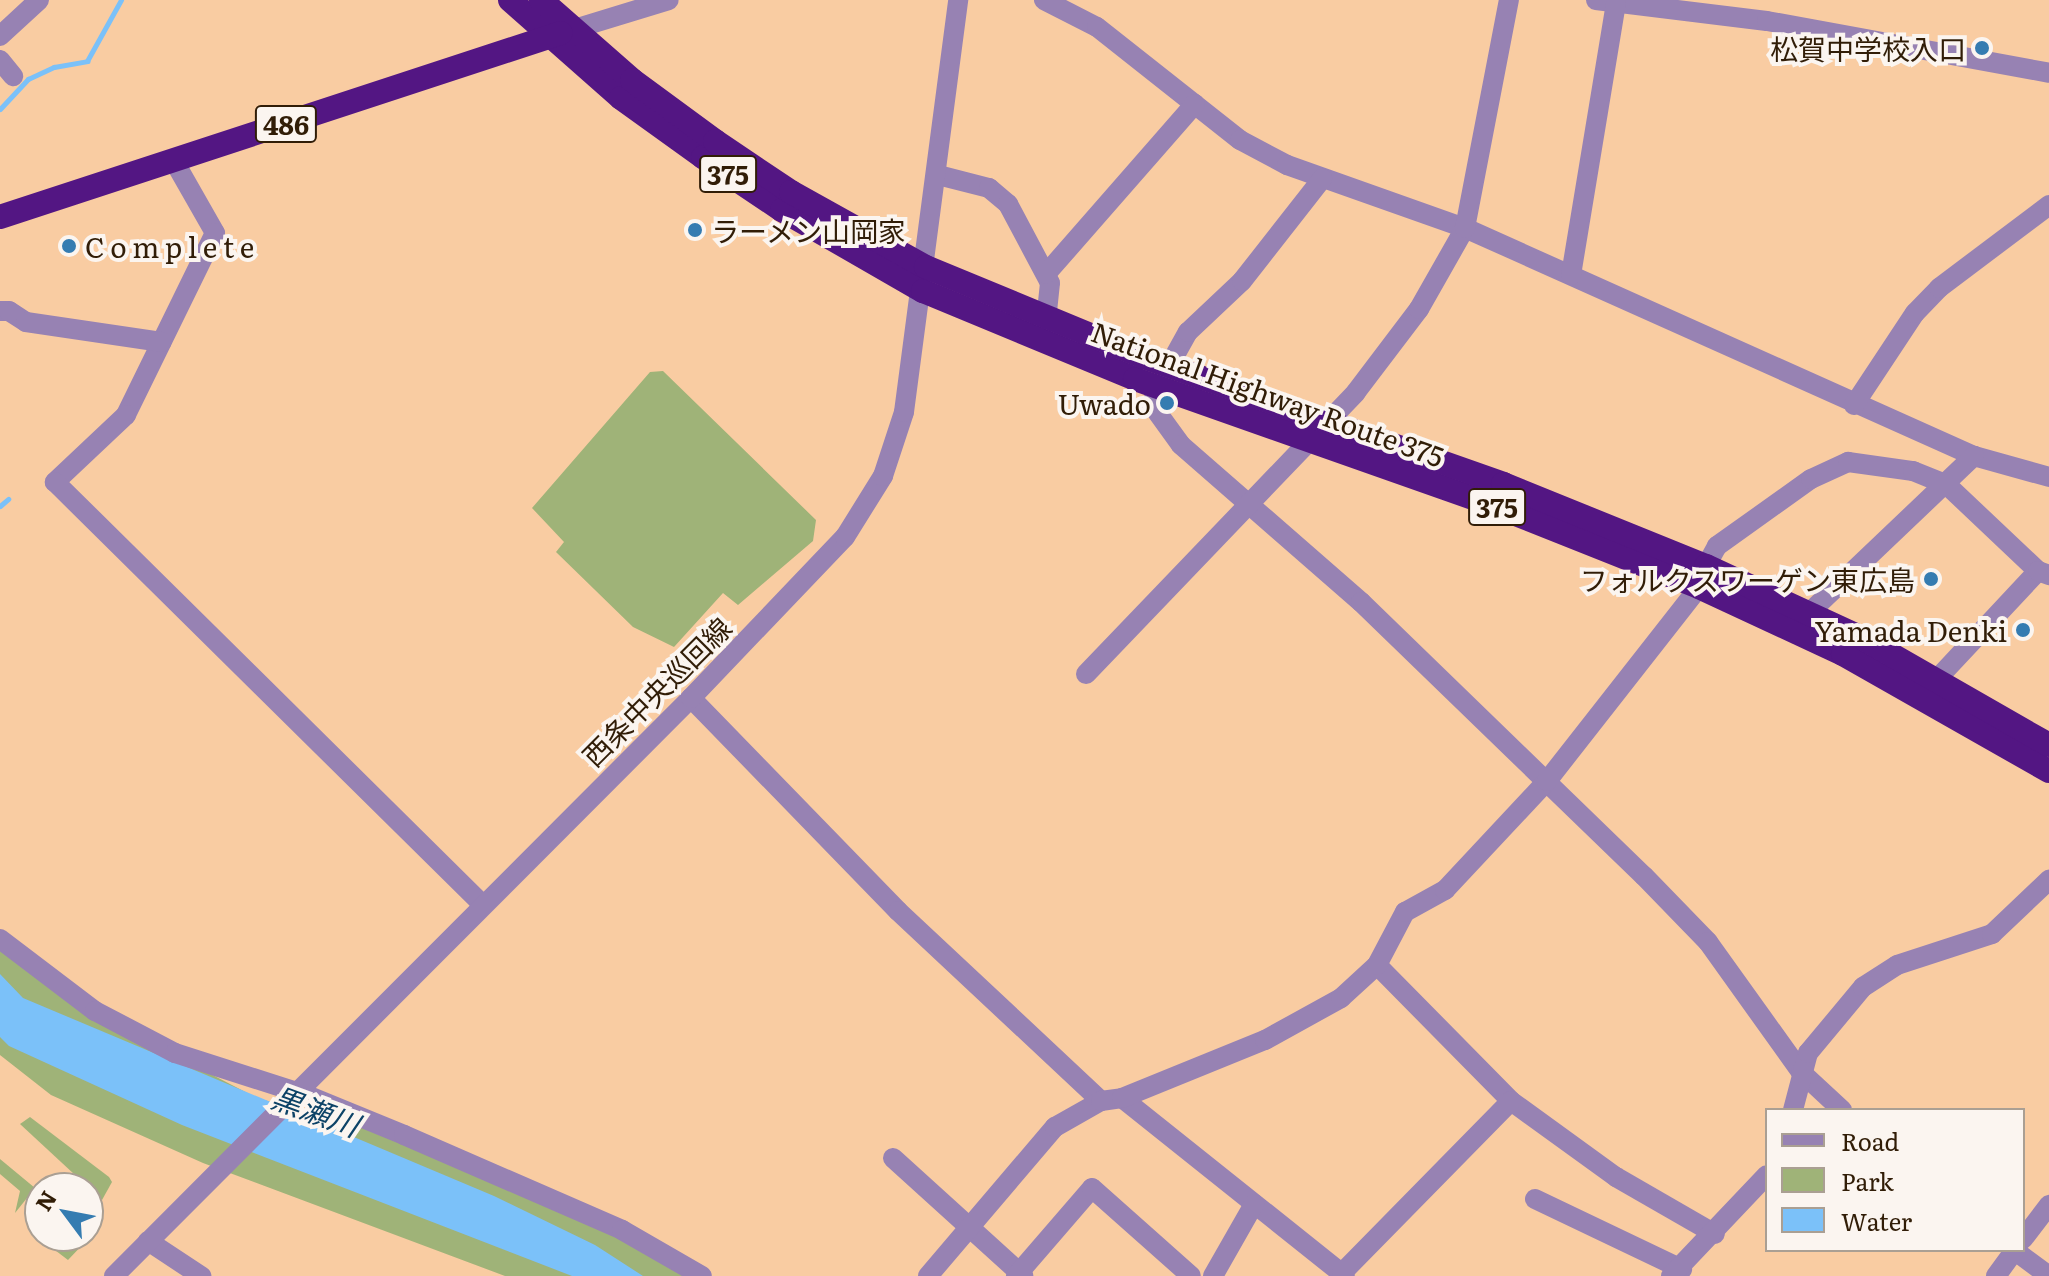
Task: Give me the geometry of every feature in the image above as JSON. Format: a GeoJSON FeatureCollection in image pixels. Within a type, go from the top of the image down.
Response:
{"type":"FeatureCollection","features":[{"type":"Feature","properties":{"kind":"highway","name":"National Highway Route 375"},"geometry":{"type":"LineString","coordinates":[[510,0],[740,158],[924,279],[1163,376],[1308,440],[1809,613],[1937,679],[2049,745]]}},
{"type":"Feature","properties":{"kind":"highway","name":"National Highway Route 375"},"geometry":{"type":"LineString","coordinates":[[541,0],[559,34]]}},
{"type":"Feature","properties":{"kind":"highway","name":"486"},"geometry":{"type":"LineString","coordinates":[[0,217],[559,34]]}},
{"type":"Feature","properties":{"kind":"highway","name":"National Highway Route 375"},"geometry":{"type":"LineString","coordinates":[[924,279],[1046,319],[1163,376],[1329,421],[1703,577],[2049,771]]}},
{"type":"Feature","properties":{"kind":"street"},"geometry":{"type":"LineString","coordinates":[[0,36],[39,0]]}},
{"type":"Feature","properties":{"kind":"street"},"geometry":{"type":"LineString","coordinates":[[559,34],[669,0]]}},
{"type":"Feature","properties":{"kind":"street","name":"西条中央巡回線"},"geometry":{"type":"LineString","coordinates":[[114,1276],[691,698],[845,537],[883,476],[904,412],[938,175],[958,0]]}},
{"type":"Feature","properties":{"kind":"street"},"geometry":{"type":"LineString","coordinates":[[1044,0],[1097,27],[1240,140],[1322,179],[1465,228],[1854,405],[1974,456],[2049,477]]}},
{"type":"Feature","properties":{"kind":"street"},"geometry":{"type":"LineString","coordinates":[[1086,674],[1248,501],[1329,421],[1419,309],[1465,228],[1509,0]]}},
{"type":"Feature","properties":{"kind":"street"},"geometry":{"type":"LineString","coordinates":[[1571,275],[1606,2],[1767,21],[2049,73]]}},
{"type":"Feature","properties":{"kind":"street"},"geometry":{"type":"LineString","coordinates":[[1046,274],[1195,104]]}},
{"type":"Feature","properties":{"kind":"street"},"geometry":{"type":"LineString","coordinates":[[174,161],[215,233],[126,415],[55,482],[482,904]]}},
{"type":"Feature","properties":{"kind":"street"},"geometry":{"type":"LineString","coordinates":[[938,175],[989,188],[1001,196],[1046,274],[1051,300],[1046,319]]}},
{"type":"Feature","properties":{"kind":"street"},"geometry":{"type":"LineString","coordinates":[[1322,179],[1242,281],[1188,332],[1163,376],[1152,405],[1159,420],[1361,602],[1708,942],[1801,1072],[1840,1108]]}},
{"type":"Feature","properties":{"kind":"street"},"geometry":{"type":"LineString","coordinates":[[1854,405],[1915,313],[1939,288],[2049,205]]}},
{"type":"Feature","properties":{"kind":"street"},"geometry":{"type":"LineString","coordinates":[[0,311],[9,311],[26,322],[162,342]]}},
{"type":"Feature","properties":{"kind":"street"},"geometry":{"type":"LineString","coordinates":[[1809,613],[1974,456]]}},
{"type":"Feature","properties":{"kind":"street"},"geometry":{"type":"LineString","coordinates":[[928,1276],[1055,1127],[1101,1101],[1122,1098],[1265,1040],[1341,998],[1377,965],[1405,912],[1445,890],[1547,781],[1703,577],[1717,546],[1811,479],[1848,462],[1913,471],[1947,485],[2044,573],[1937,679]]}},
{"type":"Feature","properties":{"kind":"street"},"geometry":{"type":"LineString","coordinates":[[691,698],[898,911],[1101,1101]]}},
{"type":"Feature","properties":{"kind":"street"},"geometry":{"type":"LineString","coordinates":[[1793,1108],[1808,1053],[1863,987],[1897,965],[1992,934],[2049,880]]}},
{"type":"Feature","properties":{"kind":"street"},"geometry":{"type":"LineString","coordinates":[[0,939],[95,1011],[175,1053],[296,1091],[622,1230],[702,1276]]}},
{"type":"Feature","properties":{"kind":"street"},"geometry":{"type":"LineString","coordinates":[[1377,965],[1511,1101],[1616,1177],[1715,1234]]}},
{"type":"Feature","properties":{"kind":"street"},"geometry":{"type":"LineString","coordinates":[[1122,1098],[1344,1275],[1511,1101]]}},
{"type":"Feature","properties":{"kind":"street"},"geometry":{"type":"LineString","coordinates":[[893,1158],[1019,1275],[1092,1188],[1191,1276]]}},
{"type":"Feature","properties":{"kind":"street"},"geometry":{"type":"LineString","coordinates":[[1535,1199],[1676,1272],[1715,1234],[1765,1177]]}},
{"type":"Feature","properties":{"kind":"street"},"geometry":{"type":"LineString","coordinates":[[1213,1276],[1254,1204]]}},
{"type":"Feature","properties":{"kind":"street"},"geometry":{"type":"LineString","coordinates":[[2025,1236],[2049,1205]]}},
{"type":"Feature","properties":{"kind":"street"},"geometry":{"type":"LineString","coordinates":[[148,1241],[201,1276]]}},
{"type":"Feature","properties":{"kind":"street"},"geometry":{"type":"LineString","coordinates":[[1996,1276],[2014,1252]]}},
{"type":"Feature","properties":{"kind":"street"},"geometry":{"type":"LineString","coordinates":[[2018,1252],[2049,1276]]}},
{"type":"Feature","properties":{"kind":"green space"},"geometry":{"type":"Polygon","coordinates":[[[663,371],[816,520],[813,541],[738,605],[723,593],[674,647],[633,627],[556,552],[564,542],[532,508],[650,372],[663,371]]]}},
{"type":"Feature","properties":{"kind":"green space"},"geometry":{"type":"Polygon","coordinates":[[[0,946],[74,1003],[257,1098],[430,1146],[697,1276],[505,1276],[203,1163],[51,1095],[0,1055],[0,946]]]}},
{"type":"Feature","properties":{"kind":"green space"},"geometry":{"type":"Polygon","coordinates":[[[30,1117],[102,1172],[72,1172],[20,1124],[30,1117]]]}},
{"type":"Feature","properties":{"kind":"green space"},"geometry":{"type":"Polygon","coordinates":[[[0,1159],[24,1179],[24,1202],[15,1213],[20,1191],[0,1174],[0,1159]]]}},
{"type":"Feature","properties":{"kind":"green space"},"geometry":{"type":"Polygon","coordinates":[[[104,1173],[112,1182],[104,1196],[104,1173]]]}},
{"type":"Feature","properties":{"kind":"green space"},"geometry":{"type":"Polygon","coordinates":[[[57,1252],[76,1252],[68,1260],[57,1252]]]}},
{"type":"Feature","properties":{"kind":"water"},"geometry":{"type":"Polygon","coordinates":[[[0,974],[23,998],[494,1196],[595,1245],[643,1276],[572,1276],[182,1125],[9,1046],[0,1037],[0,974]]]}},
{"type":"Feature","properties":{"kind":"waterway"},"geometry":{"type":"LineString","coordinates":[[0,109],[28,79],[54,67],[87,61],[121,0]]}},
{"type":"Feature","properties":{"kind":"waterway"},"geometry":{"type":"LineString","coordinates":[[0,506],[8,499]]}},
{"type":"Feature","properties":{"kind":"place","name":"松賀中学校入口"},"geometry":{"type":"Point","coordinates":[1982,48]}},
{"type":"Feature","properties":{"kind":"place","name":"ラーメン山岡家"},"geometry":{"type":"Point","coordinates":[695,230]}},
{"type":"Feature","properties":{"kind":"place","name":"C o m p l e t e"},"geometry":{"type":"Point","coordinates":[69,246]}},
{"type":"Feature","properties":{"kind":"place","name":"Uwado"},"geometry":{"type":"Point","coordinates":[1167,403]}},
{"type":"Feature","properties":{"kind":"place","name":"フォルクスワーゲン東広島"},"geometry":{"type":"Point","coordinates":[1931,579]}},
{"type":"Feature","properties":{"kind":"place","name":"Yamada Denki"},"geometry":{"type":"Point","coordinates":[2023,630]}},
{"type":"Feature","properties":{"kind":"water label","name":"黒瀬川"},"geometry":{"type":"Point","coordinates":[316,1110]}}]}
